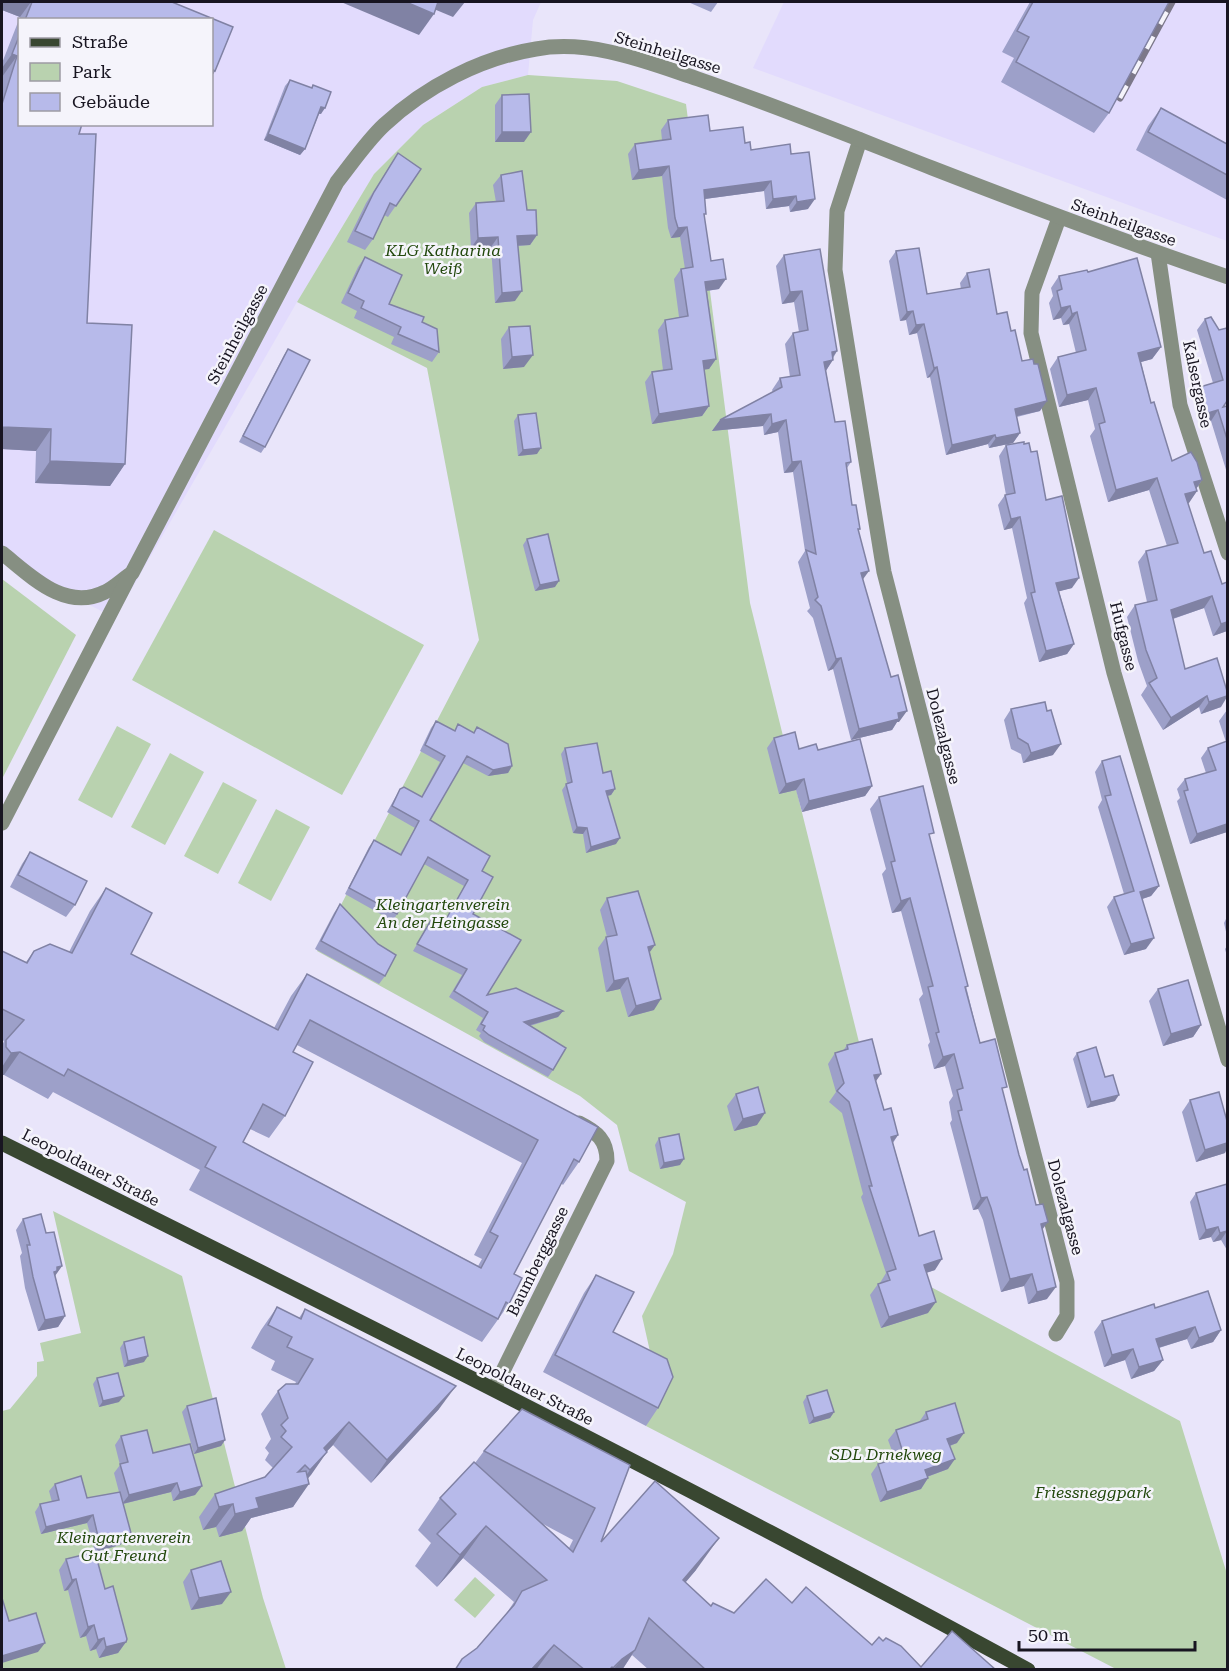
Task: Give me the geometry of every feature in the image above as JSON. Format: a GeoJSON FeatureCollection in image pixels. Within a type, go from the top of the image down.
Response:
{"type":"FeatureCollection","features":[{"type":"Feature","properties":{"kind":"main road","name":"Leopoldauer Straße"},"geometry":{"type":"LineString","coordinates":[[2,1143],[494,1389],[832,1563],[1028,1670]]}},
{"type":"Feature","properties":{"kind":"street","name":"Steinheilgasse"},"geometry":{"type":"LineString","coordinates":[[2,823],[337,182],[383,126],[424,94],[460,74],[501,57],[538,48],[585,48],[628,56],[729,90],[1059,218],[1227,277]]}},
{"type":"Feature","properties":{"kind":"street","name":"Dolezalgasse"},"geometry":{"type":"LineString","coordinates":[[860,140],[837,211],[835,270],[876,526],[884,572],[1067,1282],[1067,1316],[1056,1334]]}},
{"type":"Feature","properties":{"kind":"street","name":"Hufgasse"},"geometry":{"type":"LineString","coordinates":[[1059,218],[1032,293],[1031,333],[1114,673],[1227,1060]]}},
{"type":"Feature","properties":{"kind":"street","name":"Kalsergasse"},"geometry":{"type":"LineString","coordinates":[[1158,253],[1180,405],[1227,553]]}},
{"type":"Feature","properties":{"kind":"street","name":"Steinheilgasse"},"geometry":{"type":"LineString","coordinates":[[2,553],[42,585],[71,599],[104,593],[132,573]]}},
{"type":"Feature","properties":{"kind":"street","name":"Baumberggasse"},"geometry":{"type":"LineString","coordinates":[[494,1389],[607,1161],[607,1147],[602,1138],[569,1118]]}},
{"type":"Feature","properties":{"kind":"shaded area"},"geometry":{"type":"Polygon","coordinates":[[[2,2],[541,2],[533,20],[528,75],[482,87],[423,125],[374,174],[297,302],[115,618],[2,560],[2,2]]]}},
{"type":"Feature","properties":{"kind":"shaded area"},"geometry":{"type":"Polygon","coordinates":[[[784,2],[1227,2],[1227,241],[753,68],[784,2]]]}},
{"type":"Feature","properties":{"kind":"green space"},"geometry":{"type":"Polygon","coordinates":[[[528,75],[617,81],[686,104],[750,603],[918,1280],[1180,1421],[1227,1574],[1227,1669],[1116,1669],[646,1426],[660,1396],[642,1316],[673,1254],[686,1202],[629,1171],[617,1125],[580,1096],[317,951],[479,640],[427,368],[297,302],[374,174],[423,125],[482,87],[528,75]]]}},
{"type":"Feature","properties":{"kind":"green space"},"geometry":{"type":"Polygon","coordinates":[[[214,530],[424,645],[342,795],[132,680],[214,530]]]}},
{"type":"Feature","properties":{"kind":"green space"},"geometry":{"type":"Polygon","coordinates":[[[2,579],[76,635],[2,779],[2,579]]]}},
{"type":"Feature","properties":{"kind":"green space"},"geometry":{"type":"Polygon","coordinates":[[[117,726],[151,744],[112,818],[78,800],[117,726]]]}},
{"type":"Feature","properties":{"kind":"green space"},"geometry":{"type":"Polygon","coordinates":[[[170,753],[204,772],[165,845],[131,827],[170,753]]]}},
{"type":"Feature","properties":{"kind":"green space"},"geometry":{"type":"Polygon","coordinates":[[[223,782],[257,800],[218,874],[184,856],[223,782]]]}},
{"type":"Feature","properties":{"kind":"green space"},"geometry":{"type":"Polygon","coordinates":[[[276,809],[310,827],[271,901],[238,883],[276,809]]]}},
{"type":"Feature","properties":{"kind":"green space","name":"Kleingartenverein Gut Freund"},"geometry":{"type":"Polygon","coordinates":[[[53,1211],[182,1276],[263,1598],[286,1669],[2,1670],[2,1411],[10,1409],[37,1376],[37,1362],[44,1361],[40,1343],[81,1333],[53,1211]]]}},
{"type":"Feature","properties":{"kind":"green space"},"geometry":{"type":"Polygon","coordinates":[[[475,1577],[495,1595],[475,1618],[454,1600],[475,1577]]]}},
{"type":"Feature","properties":{"kind":"building"},"geometry":{"type":"Polygon","coordinates":[[[32,2],[172,2],[211,18],[26,18],[32,2]]]}},
{"type":"Feature","properties":{"kind":"building"},"geometry":{"type":"Polygon","coordinates":[[[406,2],[438,2],[434,14],[406,2]]]}},
{"type":"Feature","properties":{"kind":"building"},"geometry":{"type":"Polygon","coordinates":[[[1033,2],[1169,2],[1109,113],[1016,62],[1029,37],[1017,31],[1033,2]]]}},
{"type":"Feature","properties":{"kind":"building"},"geometry":{"type":"Polygon","coordinates":[[[213,19],[233,27],[215,71],[213,70],[213,19]]]}},
{"type":"Feature","properties":{"kind":"building"},"geometry":{"type":"Polygon","coordinates":[[[18,39],[18,126],[81,126],[79,134],[96,134],[87,323],[132,325],[125,464],[50,461],[51,429],[2,427],[2,104],[17,56],[12,54],[18,39]]]}},
{"type":"Feature","properties":{"kind":"building"},"geometry":{"type":"Polygon","coordinates":[[[290,80],[331,92],[325,108],[321,107],[305,149],[268,134],[290,80]]]}},
{"type":"Feature","properties":{"kind":"building"},"geometry":{"type":"Polygon","coordinates":[[[529,94],[531,132],[502,132],[502,95],[529,94]]]}},
{"type":"Feature","properties":{"kind":"building"},"geometry":{"type":"Polygon","coordinates":[[[1161,108],[1227,144],[1227,175],[1148,132],[1161,108]]]}},
{"type":"Feature","properties":{"kind":"building"},"geometry":{"type":"Polygon","coordinates":[[[708,115],[710,131],[743,127],[745,143],[750,142],[751,150],[790,144],[791,154],[809,152],[815,199],[797,202],[796,196],[773,199],[771,181],[704,190],[706,214],[704,214],[711,261],[723,259],[726,279],[705,282],[716,359],[703,361],[709,406],[659,414],[652,372],[672,369],[665,320],[688,316],[681,269],[693,267],[687,227],[678,228],[675,218],[669,166],[639,170],[635,144],[671,139],[668,120],[708,115]]]}},
{"type":"Feature","properties":{"kind":"building"},"geometry":{"type":"Polygon","coordinates":[[[398,153],[421,169],[396,206],[390,203],[373,239],[355,231],[374,192],[398,153]]]}},
{"type":"Feature","properties":{"kind":"building"},"geometry":{"type":"Polygon","coordinates":[[[522,171],[527,210],[536,210],[537,235],[517,236],[522,291],[502,293],[498,237],[478,238],[476,203],[504,201],[501,175],[522,171]]]}},
{"type":"Feature","properties":{"kind":"building"},"geometry":{"type":"Polygon","coordinates":[[[919,248],[927,294],[970,287],[967,273],[989,269],[997,314],[1007,312],[1011,331],[1015,330],[1022,361],[1033,359],[1034,364],[1038,364],[1047,401],[1015,409],[1020,433],[996,438],[995,435],[952,445],[937,367],[934,368],[924,324],[916,325],[913,311],[907,312],[896,251],[919,248]]]}},
{"type":"Feature","properties":{"kind":"building"},"geometry":{"type":"Polygon","coordinates":[[[820,249],[837,351],[832,352],[833,360],[824,362],[835,422],[845,421],[851,462],[846,463],[852,505],[856,505],[860,529],[858,529],[869,571],[861,573],[891,677],[898,675],[907,711],[898,713],[899,719],[859,729],[841,658],[836,659],[821,606],[815,600],[818,597],[806,550],[816,554],[801,461],[792,462],[786,420],[772,424],[771,414],[720,420],[782,387],[780,378],[800,375],[793,333],[808,330],[802,291],[790,292],[784,255],[820,249]]]}},
{"type":"Feature","properties":{"kind":"building"},"geometry":{"type":"Polygon","coordinates":[[[365,257],[402,275],[389,304],[424,317],[422,322],[437,329],[439,352],[398,334],[401,327],[361,308],[364,301],[348,293],[365,257]]]}},
{"type":"Feature","properties":{"kind":"building"},"geometry":{"type":"Polygon","coordinates":[[[1137,258],[1161,347],[1138,353],[1151,403],[1154,402],[1172,461],[1191,452],[1197,462],[1202,480],[1194,482],[1197,491],[1185,494],[1204,553],[1211,551],[1222,584],[1227,582],[1227,622],[1221,624],[1212,596],[1171,610],[1185,669],[1217,658],[1227,696],[1209,702],[1207,696],[1171,718],[1149,683],[1157,678],[1146,650],[1135,605],[1157,600],[1146,551],[1178,543],[1157,478],[1116,490],[1099,424],[1105,422],[1096,388],[1067,395],[1058,357],[1086,350],[1077,312],[1072,314],[1070,306],[1061,308],[1057,291],[1062,289],[1059,276],[1087,270],[1088,272],[1137,258]]]}},
{"type":"Feature","properties":{"kind":"building"},"geometry":{"type":"Polygon","coordinates":[[[1211,317],[1219,330],[1227,328],[1227,401],[1223,407],[1227,406],[1227,439],[1218,410],[1208,413],[1200,387],[1223,380],[1205,319],[1211,317]]]}},
{"type":"Feature","properties":{"kind":"building"},"geometry":{"type":"Polygon","coordinates":[[[530,326],[533,355],[512,357],[509,327],[530,326]]]}},
{"type":"Feature","properties":{"kind":"building"},"geometry":{"type":"Polygon","coordinates":[[[288,349],[310,360],[265,447],[243,436],[288,349]]]}},
{"type":"Feature","properties":{"kind":"building"},"geometry":{"type":"Polygon","coordinates":[[[536,413],[541,448],[523,450],[518,415],[536,413]]]}},
{"type":"Feature","properties":{"kind":"building"},"geometry":{"type":"Polygon","coordinates":[[[1024,442],[1024,444],[1029,443],[1031,452],[1037,451],[1046,500],[1062,496],[1079,578],[1056,583],[1074,644],[1046,651],[1031,593],[1035,592],[1020,517],[1011,519],[1005,495],[1015,493],[1006,445],[1024,442]]]}},
{"type":"Feature","properties":{"kind":"building"},"geometry":{"type":"Polygon","coordinates":[[[548,534],[559,581],[540,585],[527,539],[548,534]]]}},
{"type":"Feature","properties":{"kind":"building"},"geometry":{"type":"Polygon","coordinates":[[[1045,702],[1047,711],[1051,710],[1061,744],[1031,753],[1028,744],[1018,738],[1011,709],[1045,702]]]}},
{"type":"Feature","properties":{"kind":"building"},"geometry":{"type":"Polygon","coordinates":[[[436,721],[455,731],[458,724],[474,733],[477,727],[508,744],[512,766],[493,770],[467,756],[430,820],[490,856],[482,871],[493,877],[473,914],[521,940],[487,995],[516,988],[563,1011],[524,1022],[566,1048],[553,1070],[483,1030],[485,1026],[481,1024],[488,1012],[454,991],[467,969],[417,944],[434,915],[445,921],[468,880],[428,857],[397,914],[349,888],[374,840],[401,855],[419,821],[392,806],[400,789],[404,787],[422,797],[445,756],[425,745],[436,721]]]}},
{"type":"Feature","properties":{"kind":"building"},"geometry":{"type":"Polygon","coordinates":[[[795,732],[799,749],[816,744],[818,750],[860,739],[872,786],[809,801],[804,779],[786,784],[774,738],[795,732]]]}},
{"type":"Feature","properties":{"kind":"building"},"geometry":{"type":"Polygon","coordinates":[[[1227,741],[1227,824],[1197,834],[1184,791],[1188,790],[1185,779],[1216,770],[1208,748],[1227,741]]]}},
{"type":"Feature","properties":{"kind":"building"},"geometry":{"type":"Polygon","coordinates":[[[597,743],[603,773],[611,771],[615,789],[606,791],[620,838],[591,847],[587,828],[577,827],[566,784],[572,782],[565,748],[597,743]]]}},
{"type":"Feature","properties":{"kind":"building"},"geometry":{"type":"Polygon","coordinates":[[[1120,756],[1159,886],[1140,892],[1154,938],[1131,944],[1114,897],[1134,891],[1105,796],[1111,795],[1102,761],[1120,756]]]}},
{"type":"Feature","properties":{"kind":"building"},"geometry":{"type":"Polygon","coordinates":[[[923,786],[934,833],[929,834],[968,986],[965,987],[980,1043],[995,1039],[1007,1087],[1002,1088],[1019,1155],[1024,1170],[1027,1169],[1036,1205],[1043,1204],[1048,1222],[1041,1224],[1056,1287],[1037,1292],[1032,1274],[1010,1279],[991,1208],[987,1197],[981,1198],[958,1111],[962,1110],[957,1090],[963,1088],[954,1054],[943,1057],[936,1033],[939,1032],[928,987],[933,986],[910,898],[901,901],[891,862],[895,861],[879,797],[923,786]]]}},
{"type":"Feature","properties":{"kind":"building"},"geometry":{"type":"Polygon","coordinates":[[[30,852],[87,881],[75,905],[18,875],[30,852]]]}},
{"type":"Feature","properties":{"kind":"building"},"geometry":{"type":"Polygon","coordinates":[[[106,888],[152,913],[131,954],[278,1030],[307,974],[598,1127],[579,1162],[574,1159],[514,1274],[522,1278],[509,1304],[506,1302],[498,1319],[205,1167],[216,1147],[68,1069],[64,1076],[20,1052],[11,1053],[6,1047],[6,1040],[24,1020],[2,1009],[2,951],[27,963],[34,951],[50,944],[72,953],[106,888]],[[310,1020],[293,1052],[313,1062],[285,1116],[263,1104],[243,1142],[481,1268],[498,1236],[490,1232],[538,1140],[310,1020]]]}},
{"type":"Feature","properties":{"kind":"building"},"geometry":{"type":"Polygon","coordinates":[[[638,891],[655,945],[648,947],[661,999],[636,1006],[628,978],[614,981],[606,937],[617,935],[607,898],[638,891]]]}},
{"type":"Feature","properties":{"kind":"building"},"geometry":{"type":"Polygon","coordinates":[[[340,904],[378,944],[396,955],[385,976],[321,941],[340,904]]]}},
{"type":"Feature","properties":{"kind":"building"},"geometry":{"type":"Polygon","coordinates":[[[1188,980],[1201,1025],[1171,1034],[1158,989],[1188,980]]]}},
{"type":"Feature","properties":{"kind":"building"},"geometry":{"type":"Polygon","coordinates":[[[872,1039],[881,1074],[874,1075],[884,1110],[891,1108],[898,1135],[891,1137],[919,1236],[934,1231],[942,1259],[924,1265],[936,1302],[889,1317],[878,1284],[890,1280],[887,1272],[896,1269],[869,1186],[872,1186],[849,1102],[837,1091],[844,1083],[835,1053],[848,1049],[847,1045],[872,1039]]]}},
{"type":"Feature","properties":{"kind":"building"},"geometry":{"type":"Polygon","coordinates":[[[1096,1047],[1105,1077],[1113,1075],[1119,1095],[1091,1102],[1077,1053],[1096,1047]]]}},
{"type":"Feature","properties":{"kind":"building"},"geometry":{"type":"Polygon","coordinates":[[[758,1087],[765,1113],[743,1119],[736,1094],[758,1087]]]}},
{"type":"Feature","properties":{"kind":"building"},"geometry":{"type":"Polygon","coordinates":[[[1219,1092],[1227,1121],[1227,1143],[1205,1150],[1190,1100],[1219,1092]]]}},
{"type":"Feature","properties":{"kind":"building"},"geometry":{"type":"Polygon","coordinates":[[[679,1134],[684,1159],[664,1163],[659,1138],[679,1134]]]}},
{"type":"Feature","properties":{"kind":"building"},"geometry":{"type":"Polygon","coordinates":[[[1227,1184],[1227,1231],[1220,1233],[1218,1227],[1206,1230],[1196,1193],[1227,1184]]]}},
{"type":"Feature","properties":{"kind":"building"},"geometry":{"type":"Polygon","coordinates":[[[41,1214],[46,1233],[54,1232],[62,1266],[57,1267],[57,1271],[54,1272],[65,1316],[45,1320],[33,1277],[27,1245],[30,1245],[23,1219],[41,1214]]]}},
{"type":"Feature","properties":{"kind":"building"},"geometry":{"type":"Polygon","coordinates":[[[596,1275],[634,1292],[613,1332],[667,1359],[673,1377],[658,1408],[555,1355],[596,1275]]]}},
{"type":"Feature","properties":{"kind":"building"},"geometry":{"type":"Polygon","coordinates":[[[1208,1291],[1221,1330],[1199,1338],[1195,1327],[1156,1339],[1163,1360],[1139,1367],[1133,1349],[1112,1355],[1102,1321],[1154,1304],[1155,1308],[1208,1291]]]}},
{"type":"Feature","properties":{"kind":"building"},"geometry":{"type":"Polygon","coordinates":[[[277,1307],[301,1319],[305,1309],[456,1386],[387,1460],[349,1422],[324,1448],[327,1452],[310,1470],[305,1465],[298,1472],[306,1471],[309,1484],[256,1498],[259,1508],[235,1514],[233,1504],[219,1507],[215,1494],[265,1477],[292,1447],[281,1437],[286,1431],[281,1425],[288,1418],[278,1391],[286,1384],[298,1384],[313,1359],[287,1347],[292,1337],[268,1325],[277,1307]]]}},
{"type":"Feature","properties":{"kind":"building"},"geometry":{"type":"Polygon","coordinates":[[[144,1337],[148,1356],[128,1361],[124,1342],[144,1337]]]}},
{"type":"Feature","properties":{"kind":"building"},"geometry":{"type":"Polygon","coordinates":[[[118,1373],[124,1396],[103,1401],[97,1378],[118,1373]]]}},
{"type":"Feature","properties":{"kind":"building"},"geometry":{"type":"Polygon","coordinates":[[[827,1390],[834,1412],[814,1418],[807,1396],[827,1390]]]}},
{"type":"Feature","properties":{"kind":"building"},"geometry":{"type":"Polygon","coordinates":[[[216,1398],[225,1440],[198,1448],[187,1406],[216,1398]]]}},
{"type":"Feature","properties":{"kind":"building"},"geometry":{"type":"Polygon","coordinates":[[[955,1403],[964,1433],[947,1439],[955,1459],[925,1470],[928,1478],[887,1492],[878,1464],[904,1456],[896,1430],[928,1419],[926,1412],[955,1403]]]}},
{"type":"Feature","properties":{"kind":"building"},"geometry":{"type":"Polygon","coordinates":[[[522,1409],[630,1465],[601,1542],[655,1481],[719,1538],[683,1580],[711,1606],[713,1603],[734,1613],[766,1579],[792,1603],[806,1587],[872,1645],[879,1637],[883,1641],[886,1638],[901,1646],[921,1667],[952,1631],[996,1670],[706,1670],[649,1618],[635,1650],[609,1670],[585,1670],[554,1645],[531,1670],[455,1670],[462,1659],[477,1648],[514,1605],[522,1591],[547,1580],[486,1526],[460,1555],[437,1534],[456,1514],[440,1498],[474,1462],[573,1552],[595,1508],[484,1451],[522,1409]]]}},
{"type":"Feature","properties":{"kind":"building"},"geometry":{"type":"Polygon","coordinates":[[[147,1430],[153,1453],[190,1444],[202,1486],[180,1492],[177,1483],[129,1495],[120,1464],[128,1462],[121,1436],[147,1430]]]}},
{"type":"Feature","properties":{"kind":"building"},"geometry":{"type":"Polygon","coordinates":[[[81,1476],[87,1498],[120,1492],[131,1533],[125,1535],[126,1538],[100,1545],[93,1515],[46,1527],[40,1504],[59,1500],[55,1484],[81,1476]]]}},
{"type":"Feature","properties":{"kind":"building"},"geometry":{"type":"Polygon","coordinates":[[[95,1552],[105,1589],[113,1586],[127,1639],[126,1642],[106,1647],[104,1638],[98,1640],[94,1625],[88,1627],[76,1579],[72,1580],[66,1559],[95,1552]]]}},
{"type":"Feature","properties":{"kind":"building"},"geometry":{"type":"Polygon","coordinates":[[[221,1561],[231,1592],[199,1598],[191,1570],[221,1561]]]}},
{"type":"Feature","properties":{"kind":"building"},"geometry":{"type":"Polygon","coordinates":[[[2,1598],[9,1621],[36,1613],[45,1643],[2,1656],[2,1598]]]}},
{"type":"Feature","properties":{"kind":"railway"},"geometry":{"type":"LineString","coordinates":[[1120,98],[1172,2]]}},
{"type":"Feature","properties":{"kind":"park label","name":"KLG Katharina Weiß"},"geometry":{"type":"Point","coordinates":[443,259]}},
{"type":"Feature","properties":{"kind":"park label","name":"Kleingartenverein An der Heingasse"},"geometry":{"type":"Point","coordinates":[443,913]}},
{"type":"Feature","properties":{"kind":"park label","name":"SDL Drnekweg"},"geometry":{"type":"Point","coordinates":[886,1454]}},
{"type":"Feature","properties":{"kind":"park label","name":"Friessneggpark"},"geometry":{"type":"Point","coordinates":[1093,1492]}}]}
